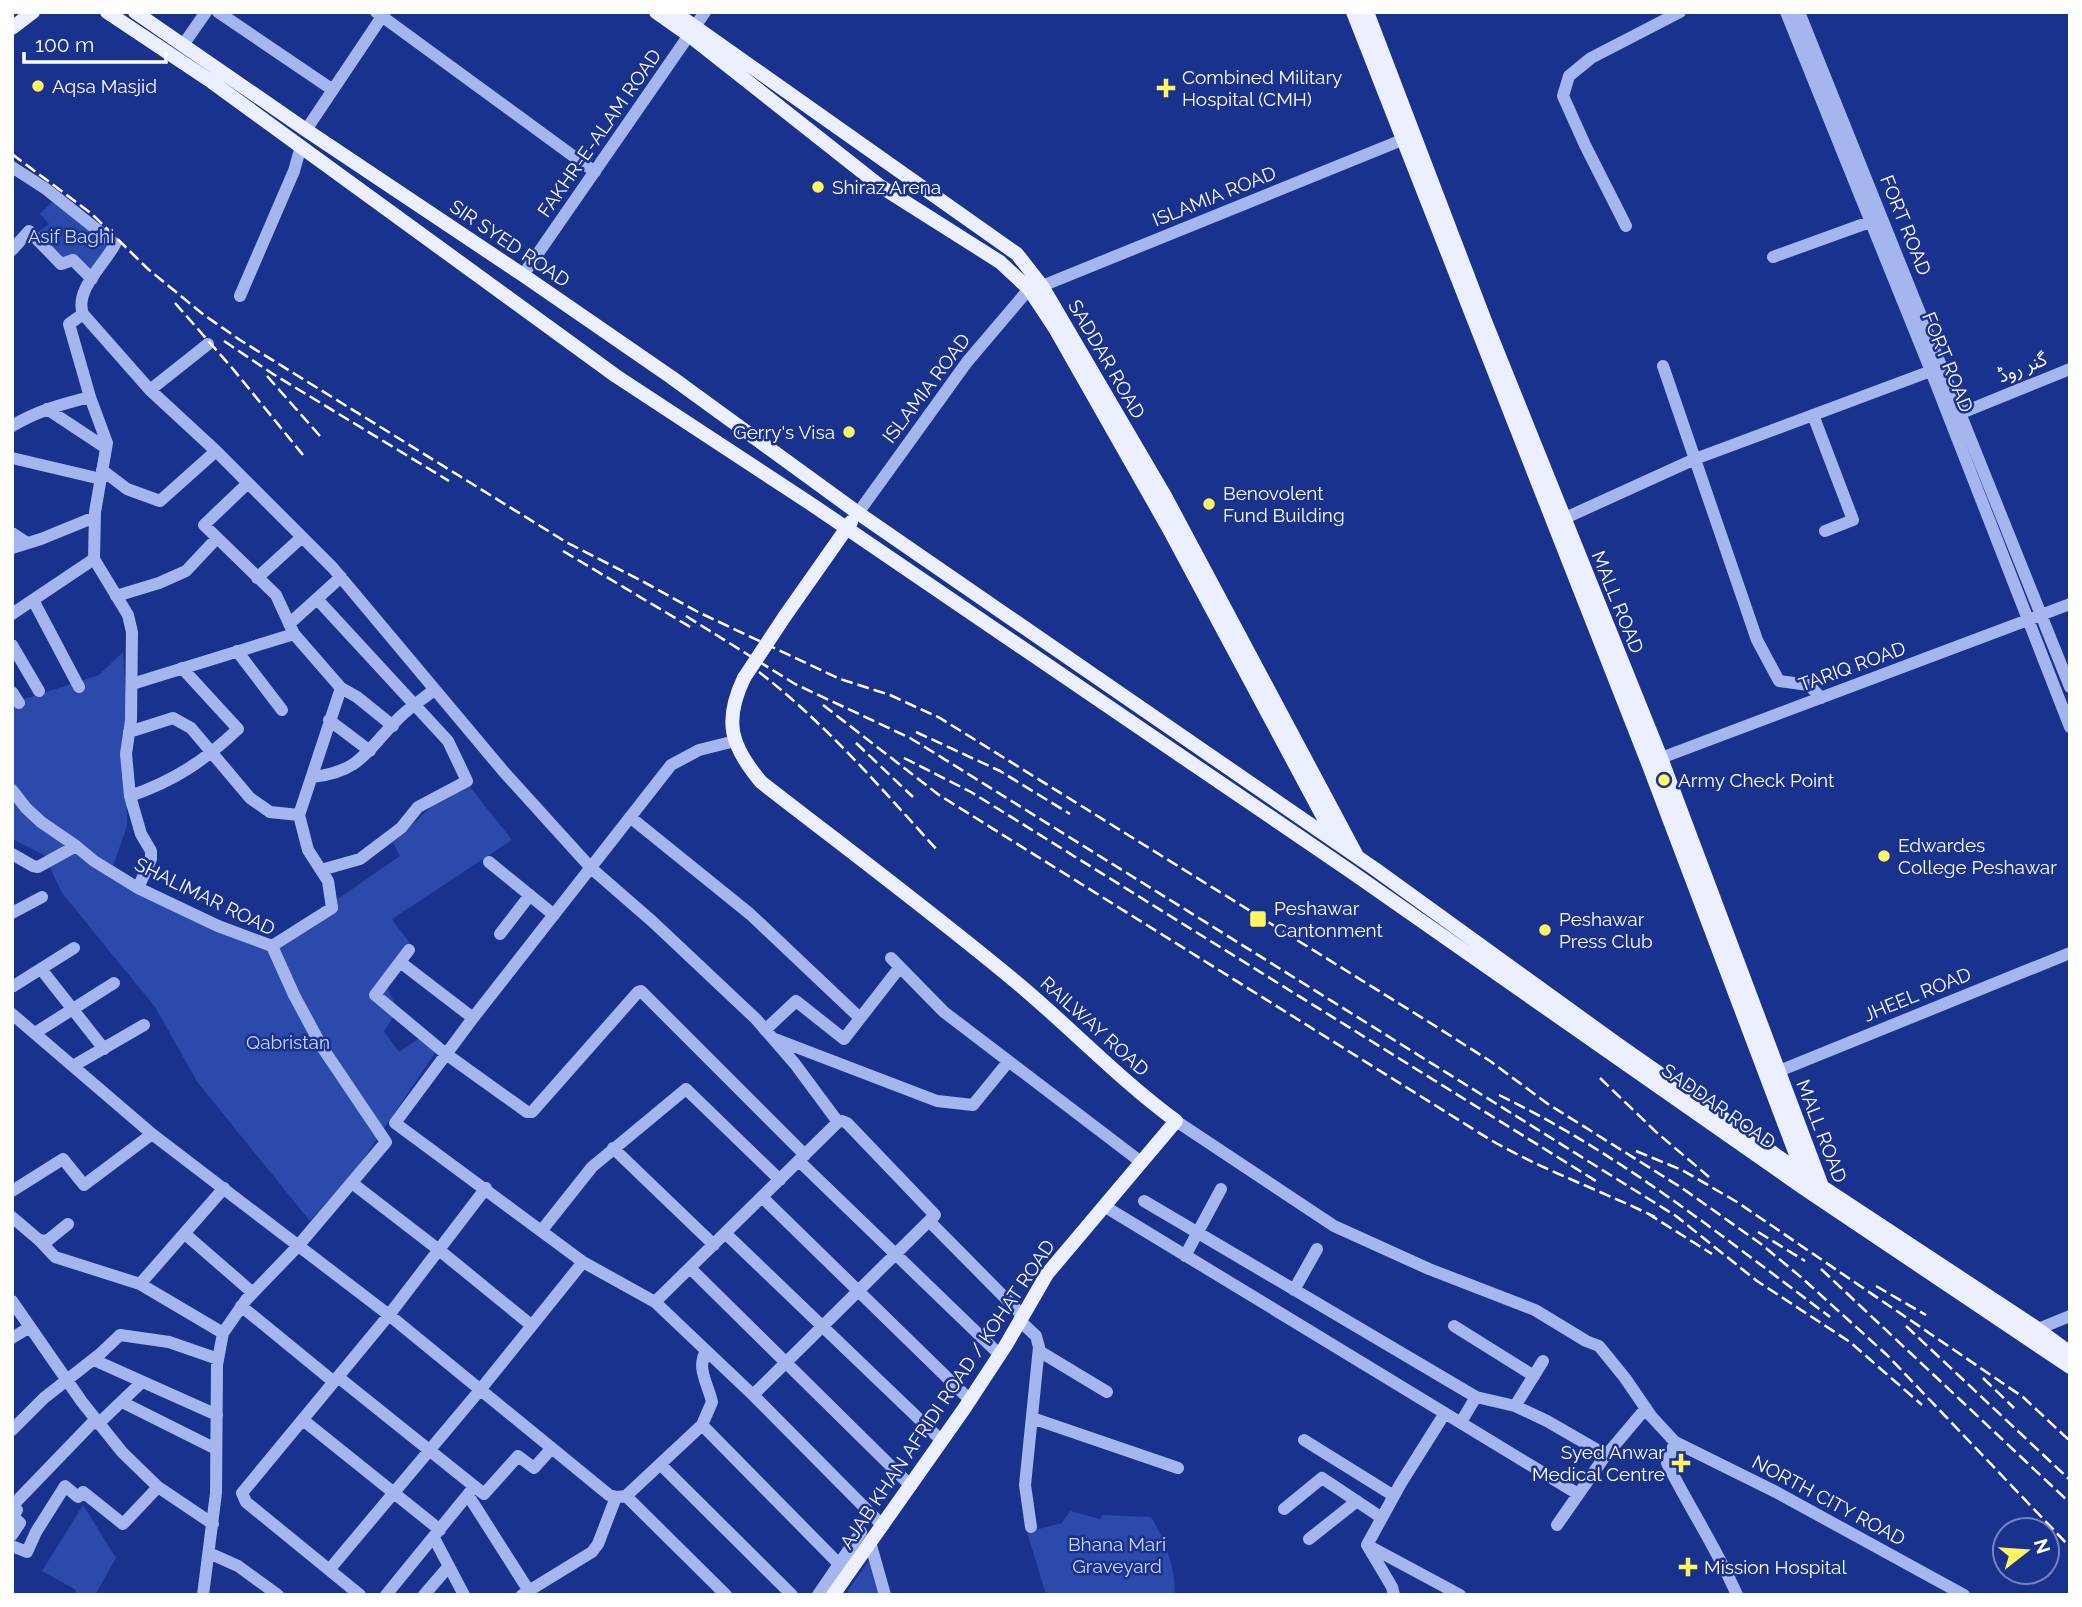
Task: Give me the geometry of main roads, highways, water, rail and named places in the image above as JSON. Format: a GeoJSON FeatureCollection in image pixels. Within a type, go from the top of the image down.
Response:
{"type":"FeatureCollection","features":[{"type":"Feature","properties":{"kind":"main road"},"geometry":{"type":"LineString","coordinates":[[12,28],[33,12]]}},
{"type":"Feature","properties":{"kind":"main road"},"geometry":{"type":"LineString","coordinates":[[107,12],[301,146],[306,130]]}},
{"type":"Feature","properties":{"kind":"main road","name":"SIR SYED ROAD"},"geometry":{"type":"LineString","coordinates":[[135,12],[671,377],[858,513]]}},
{"type":"Feature","properties":{"kind":"main road","name":"SADDAR ROAD"},"geometry":{"type":"LineString","coordinates":[[656,12],[692,31],[1017,254],[1035,288],[1165,496],[1305,770],[1350,871]]}},
{"type":"Feature","properties":{"kind":"main road","name":"SADDAR ROAD"},"geometry":{"type":"LineString","coordinates":[[674,12],[692,31],[880,186],[1000,262],[1035,288]]}},
{"type":"Feature","properties":{"kind":"main road","name":"MALL ROAD"},"geometry":{"type":"LineString","coordinates":[[1353,12],[1408,138],[1779,1071],[1817,1190],[1832,1206],[2070,1367]]}},
{"type":"Feature","properties":{"kind":"main road","name":"MALL ROAD"},"geometry":{"type":"LineString","coordinates":[[1367,12],[1408,138]]}},
{"type":"Feature","properties":{"kind":"main road","name":"SADDAR ROAD"},"geometry":{"type":"LineString","coordinates":[[301,146],[616,376],[846,528],[1817,1190],[2038,1329],[2070,1353]]}},
{"type":"Feature","properties":{"kind":"main road","name":"MALL ROAD"},"geometry":{"type":"LineString","coordinates":[[1480,323],[1563,519],[1655,761],[1803,1174]]}},
{"type":"Feature","properties":{"kind":"main road","name":"SADDAR ROAD"},"geometry":{"type":"LineString","coordinates":[[858,513],[1357,857],[1803,1174],[1817,1190]]}},
{"type":"Feature","properties":{"kind":"main road","name":"RAILWAY ROAD"},"geometry":{"type":"LineString","coordinates":[[858,513],[744,678],[736,696],[731,722],[743,761],[761,782],[922,905],[1019,984],[1151,1103],[1176,1121]]}},
{"type":"Feature","properties":{"kind":"main road","name":"SADDAR ROAD"},"geometry":{"type":"LineString","coordinates":[[1305,770],[1357,857]]}},
{"type":"Feature","properties":{"kind":"main road","name":"AJAB KHAN AFRIDI ROAD / KOHAT ROAD"},"geometry":{"type":"LineString","coordinates":[[834,1595],[865,1537],[883,1526],[970,1401],[1047,1274],[1176,1121]]}},
{"type":"Feature","properties":{"kind":"railway"},"geometry":{"type":"LineString","coordinates":[[12,154],[92,214],[148,269],[204,315],[566,542],[698,612],[840,679],[890,695],[940,718],[1432,1024],[1490,1061],[1548,1104],[1682,1188],[1761,1244],[1887,1355],[2070,1547]]}},
{"type":"Feature","properties":{"kind":"railway"},"geometry":{"type":"LineString","coordinates":[[175,303],[303,455]]}},
{"type":"Feature","properties":{"kind":"railway"},"geometry":{"type":"LineString","coordinates":[[224,341],[273,374],[449,481]]}},
{"type":"Feature","properties":{"kind":"railway"},"geometry":{"type":"LineString","coordinates":[[267,376],[320,436]]}},
{"type":"Feature","properties":{"kind":"railway"},"geometry":{"type":"LineString","coordinates":[[563,551],[692,628]]}},
{"type":"Feature","properties":{"kind":"railway"},"geometry":{"type":"LineString","coordinates":[[686,616],[795,684],[910,738],[1676,1216],[1757,1281],[1850,1342],[1922,1405]]}},
{"type":"Feature","properties":{"kind":"railway"},"geometry":{"type":"LineString","coordinates":[[759,672],[830,735],[937,850]]}},
{"type":"Feature","properties":{"kind":"railway"},"geometry":{"type":"LineString","coordinates":[[823,705],[939,795],[1489,1139],[1655,1217]]}},
{"type":"Feature","properties":{"kind":"railway"},"geometry":{"type":"LineString","coordinates":[[916,732],[1000,771],[1070,814]]}},
{"type":"Feature","properties":{"kind":"railway"},"geometry":{"type":"LineString","coordinates":[[856,743],[913,797]]}},
{"type":"Feature","properties":{"kind":"railway"},"geometry":{"type":"LineString","coordinates":[[904,758],[971,792],[1596,1181]]}},
{"type":"Feature","properties":{"kind":"railway"},"geometry":{"type":"LineString","coordinates":[[1600,1078],[1655,1131],[1709,1177]]}},
{"type":"Feature","properties":{"kind":"railway"},"geometry":{"type":"LineString","coordinates":[[1499,1095],[1543,1118],[1628,1170],[1710,1227],[1830,1317]]}},
{"type":"Feature","properties":{"kind":"railway"},"geometry":{"type":"LineString","coordinates":[[1636,1151],[1682,1170],[1737,1202],[2023,1397],[2070,1441]]}},
{"type":"Feature","properties":{"kind":"railway"},"geometry":{"type":"LineString","coordinates":[[1647,1213],[1712,1254]]}},
{"type":"Feature","properties":{"kind":"railway"},"geometry":{"type":"LineString","coordinates":[[1758,1232],[1805,1261]]}},
{"type":"Feature","properties":{"kind":"railway"},"geometry":{"type":"LineString","coordinates":[[1821,1269],[2070,1503]]}},
{"type":"Feature","properties":{"kind":"railway"},"geometry":{"type":"LineString","coordinates":[[1876,1286],[1926,1315]]}},
{"type":"Feature","properties":{"kind":"railway"},"geometry":{"type":"LineString","coordinates":[[1906,1326],[2070,1480]]}},
{"type":"Feature","properties":{"kind":"railway"},"geometry":{"type":"LineString","coordinates":[[1983,1378],[2014,1408]]}},
{"type":"Feature","properties":{"kind":"place","name":"Aqsa Masjid"},"geometry":{"type":"Point","coordinates":[38,86]}},
{"type":"Feature","properties":{"kind":"place","name":"Combined Military Hospital (CMH)"},"geometry":{"type":"Point","coordinates":[1166,88]}},
{"type":"Feature","properties":{"kind":"place","name":"Shiraz Arena"},"geometry":{"type":"Point","coordinates":[818,187]}},
{"type":"Feature","properties":{"kind":"place","name":"Gerry's Visa"},"geometry":{"type":"Point","coordinates":[849,432]}},
{"type":"Feature","properties":{"kind":"place","name":"Benovolent Fund Building"},"geometry":{"type":"Point","coordinates":[1209,504]}},
{"type":"Feature","properties":{"kind":"place","name":"Army Check Point"},"geometry":{"type":"Point","coordinates":[1664,780]}},
{"type":"Feature","properties":{"kind":"place","name":"Edwardes College Peshawar"},"geometry":{"type":"Point","coordinates":[1884,856]}},
{"type":"Feature","properties":{"kind":"place","name":"Peshawar Cantonment"},"geometry":{"type":"Point","coordinates":[1258,919]}},
{"type":"Feature","properties":{"kind":"place","name":"Peshawar Press Club"},"geometry":{"type":"Point","coordinates":[1545,930]}},
{"type":"Feature","properties":{"kind":"place","name":"Syed Anwar Medical Centre"},"geometry":{"type":"Point","coordinates":[1681,1463]}},
{"type":"Feature","properties":{"kind":"place","name":"Mission Hospital"},"geometry":{"type":"Point","coordinates":[1688,1567]}},
{"type":"Feature","properties":{"kind":"park label","name":"Asif Baghi"},"geometry":{"type":"Point","coordinates":[71,236]}},
{"type":"Feature","properties":{"kind":"park label","name":"Qabristan"},"geometry":{"type":"Point","coordinates":[288,1042]}},
{"type":"Feature","properties":{"kind":"park label","name":"Bhana Mari Graveyard"},"geometry":{"type":"Point","coordinates":[1117,1555]}}]}
